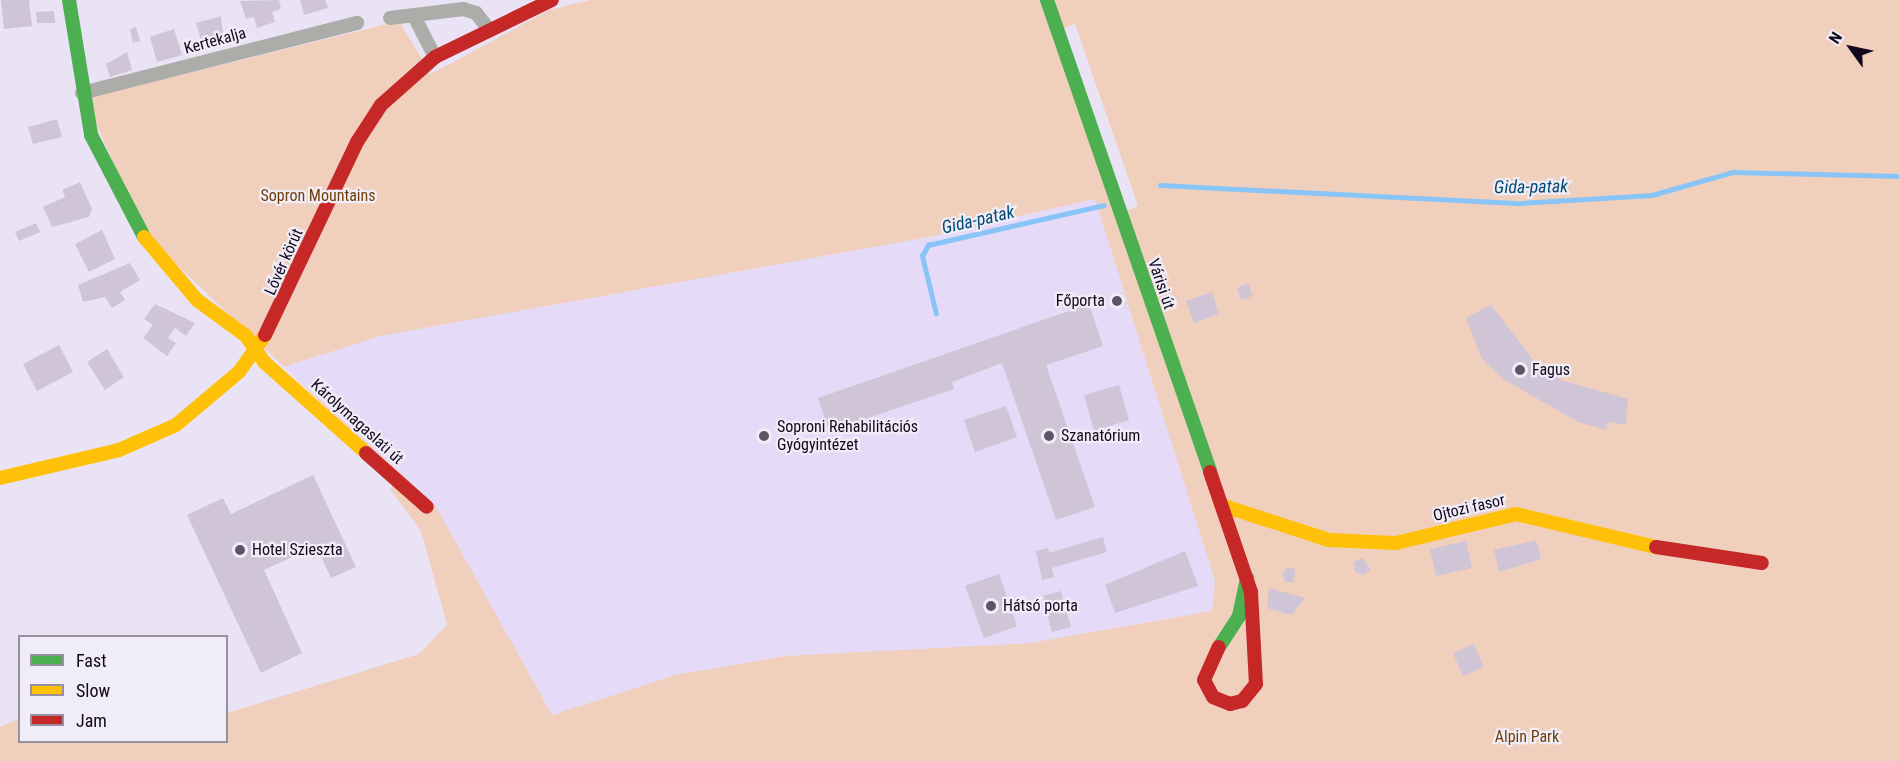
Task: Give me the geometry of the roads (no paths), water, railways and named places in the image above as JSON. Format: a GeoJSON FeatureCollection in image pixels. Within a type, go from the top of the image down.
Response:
{"type":"FeatureCollection","features":[{"type":"Feature","properties":{"kind":"street","name":"Károlymagaslati út"},"geometry":{"type":"LineString","coordinates":[[69,0],[82,93],[98,153],[149,245],[190,294],[246,336],[260,356],[427,507]]}},
{"type":"Feature","properties":{"kind":"street","name":"Lővér körút"},"geometry":{"type":"LineString","coordinates":[[0,478],[119,450],[156,435],[207,401],[260,356],[357,142],[381,105],[435,57],[488,27],[518,6],[552,0]]}},
{"type":"Feature","properties":{"kind":"street","name":"Várisi út"},"geometry":{"type":"LineString","coordinates":[[1047,0],[1246,578],[1256,627],[1256,684],[1242,701],[1230,704],[1213,697],[1204,680],[1205,668],[1239,616],[1246,578]]}},
{"type":"Feature","properties":{"kind":"street"},"geometry":{"type":"LineString","coordinates":[[390,18],[415,18],[463,9],[476,13],[488,27]]}},
{"type":"Feature","properties":{"kind":"street"},"geometry":{"type":"LineString","coordinates":[[415,18],[435,57]]}},
{"type":"Feature","properties":{"kind":"street","name":"Kertekalja"},"geometry":{"type":"LineString","coordinates":[[82,93],[357,23]]}},
{"type":"Feature","properties":{"kind":"street","name":"Ojtozi fasor"},"geometry":{"type":"LineString","coordinates":[[1221,505],[1329,540],[1396,543],[1516,514],[1652,546],[1762,563]]}},
{"type":"Feature","properties":{"kind":"waterway","name":"Gida-patak"},"geometry":{"type":"LineString","coordinates":[[1160,185],[1521,203],[1652,195],[1733,172],[1899,176]]}},
{"type":"Feature","properties":{"kind":"waterway","name":"Gida-patak"},"geometry":{"type":"LineString","coordinates":[[936,314],[922,256],[928,245],[1104,205]]}},
{"type":"Feature","properties":{"kind":"place","name":"Főporta"},"geometry":{"type":"Point","coordinates":[1117,301]}},
{"type":"Feature","properties":{"kind":"place","name":"Fagus"},"geometry":{"type":"Point","coordinates":[1520,370]}},
{"type":"Feature","properties":{"kind":"place","name":"Soproni Rehabilitációs Gyógyintézet"},"geometry":{"type":"Point","coordinates":[764,436]}},
{"type":"Feature","properties":{"kind":"place","name":"Szanatórium"},"geometry":{"type":"Point","coordinates":[1049,436]}},
{"type":"Feature","properties":{"kind":"place","name":"Hotel Szieszta"},"geometry":{"type":"Point","coordinates":[240,550]}},
{"type":"Feature","properties":{"kind":"place","name":"Hátsó porta"},"geometry":{"type":"Point","coordinates":[991,606]}},
{"type":"Feature","properties":{"kind":"park label","name":"Sopron Mountains"},"geometry":{"type":"Point","coordinates":[318,196]}},
{"type":"Feature","properties":{"kind":"park label","name":"Alpin Park"},"geometry":{"type":"Point","coordinates":[1527,737]}}]}
